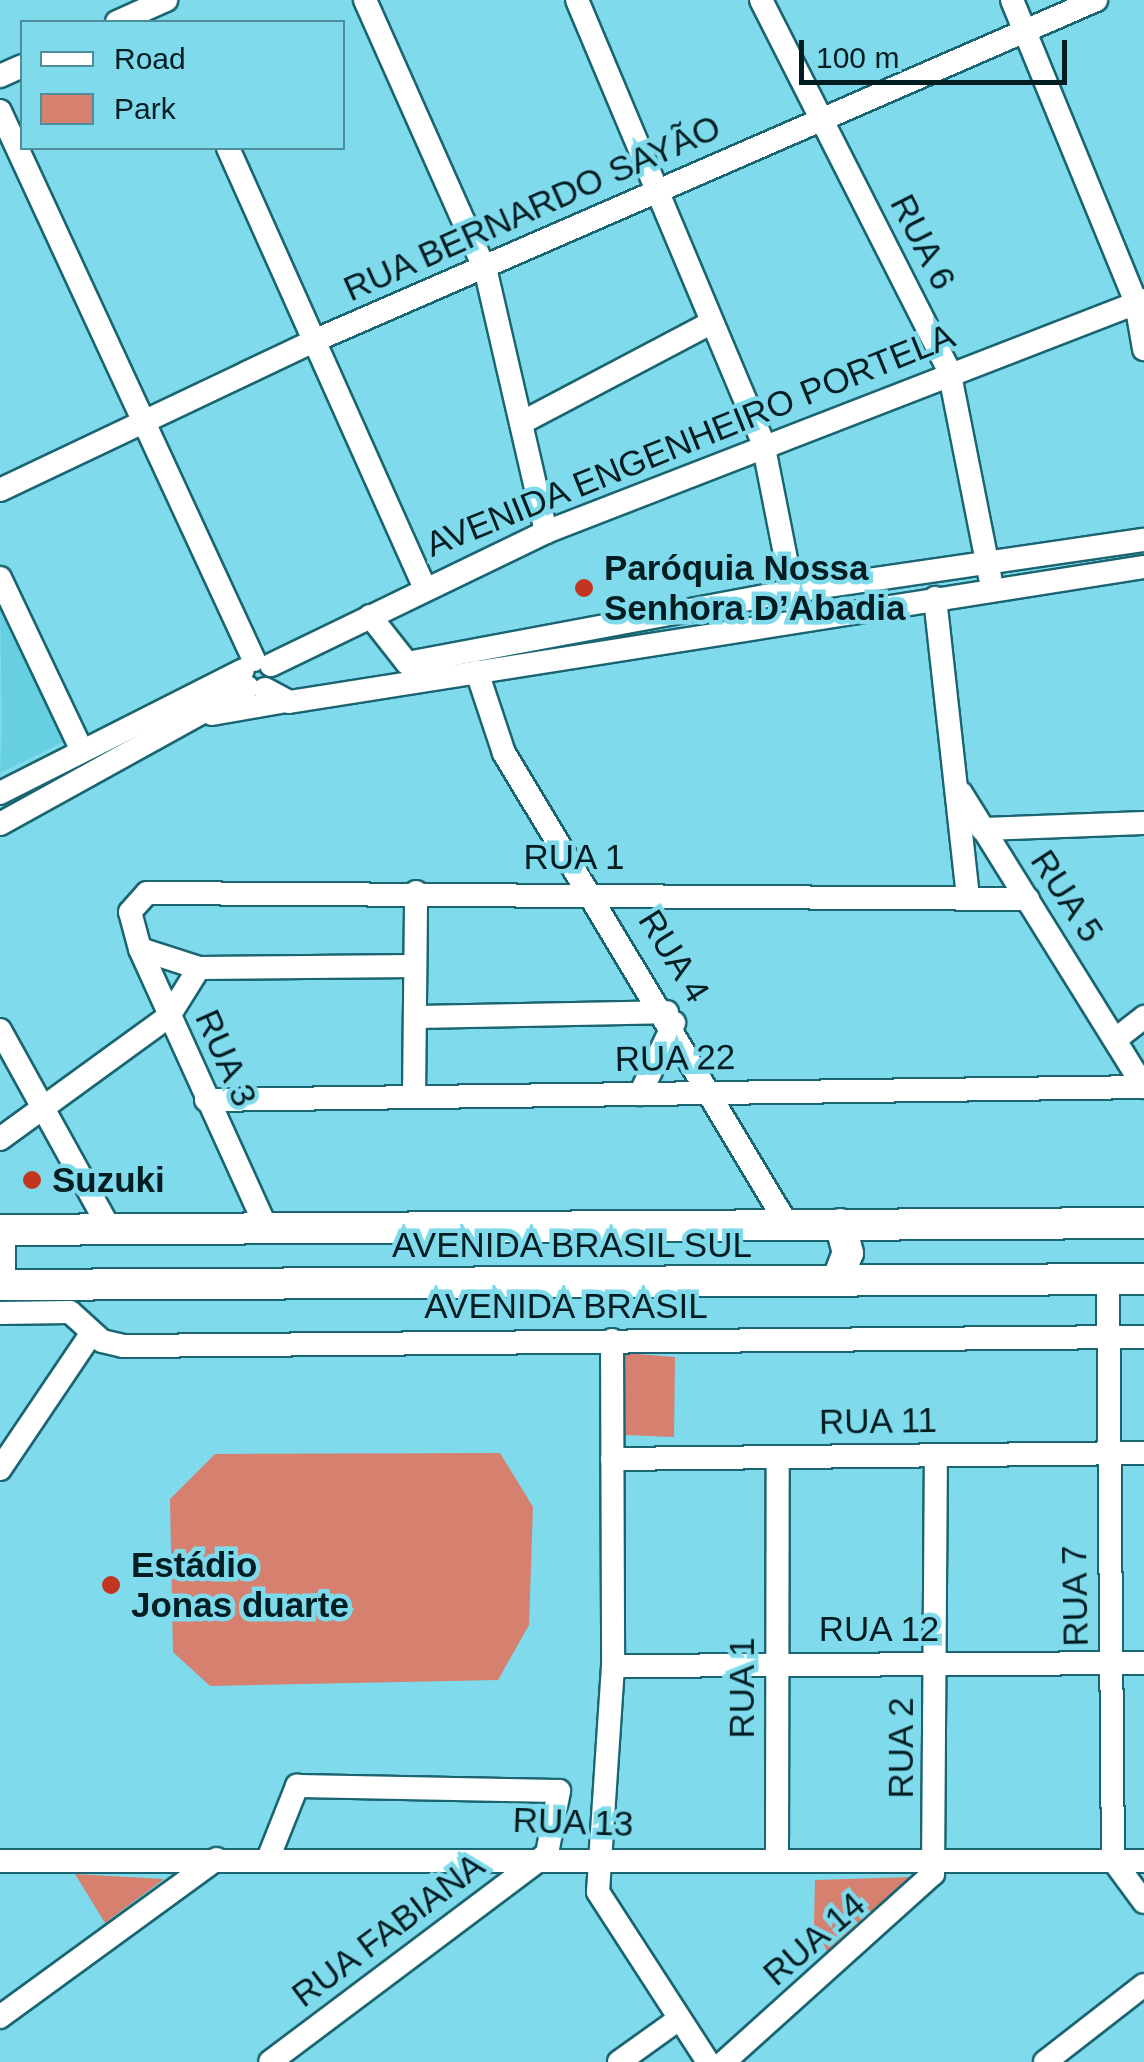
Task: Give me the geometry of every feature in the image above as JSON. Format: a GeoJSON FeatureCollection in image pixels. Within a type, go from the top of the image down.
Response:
{"type":"FeatureCollection","features":[{"type":"Feature","properties":{"kind":"main road","name":"AVENIDA BRASIL SUL"},"geometry":{"type":"LineString","coordinates":[[8,1234],[110,1229],[1144,1223]]}},
{"type":"Feature","properties":{"kind":"main road"},"geometry":{"type":"LineString","coordinates":[[837,1281],[848,1253],[840,1224]]}},
{"type":"Feature","properties":{"kind":"main road"},"geometry":{"type":"LineString","coordinates":[[868,1279],[860,1244],[872,1224]]}},
{"type":"Feature","properties":{"kind":"main road"},"geometry":{"type":"LineString","coordinates":[[438,1282],[448,1256],[440,1229]]}},
{"type":"Feature","properties":{"kind":"main road"},"geometry":{"type":"LineString","coordinates":[[471,1282],[464,1254],[474,1229]]}},
{"type":"Feature","properties":{"kind":"main road"},"geometry":{"type":"LineString","coordinates":[[7,1279],[16,1257],[8,1234]]}},
{"type":"Feature","properties":{"kind":"main road","name":"AVENIDA BRASIL SUL"},"geometry":{"type":"LineString","coordinates":[[7,1279],[72,1299],[438,1282],[1144,1279]]}},
{"type":"Feature","properties":{"kind":"street"},"geometry":{"type":"LineString","coordinates":[[366,0],[486,272],[546,532]]}},
{"type":"Feature","properties":{"kind":"street"},"geometry":{"type":"LineString","coordinates":[[577,0],[663,189],[711,323],[763,443],[797,617]]}},
{"type":"Feature","properties":{"kind":"street","name":"RUA 6"},"geometry":{"type":"LineString","coordinates":[[762,0],[949,370],[990,577]]}},
{"type":"Feature","properties":{"kind":"street"},"geometry":{"type":"LineString","coordinates":[[1012,0],[1140,302],[1144,348]]}},
{"type":"Feature","properties":{"kind":"street","name":"RUA BERNARDO SAYÃO"},"geometry":{"type":"LineString","coordinates":[[0,490],[316,340],[486,272],[663,189],[1096,0]]}},
{"type":"Feature","properties":{"kind":"street"},"geometry":{"type":"LineString","coordinates":[[123,20],[165,6]]}},
{"type":"Feature","properties":{"kind":"street"},"geometry":{"type":"LineString","coordinates":[[0,111],[260,679]]}},
{"type":"Feature","properties":{"kind":"street"},"geometry":{"type":"LineString","coordinates":[[229,150],[424,586]]}},
{"type":"Feature","properties":{"kind":"street","name":"AVENIDA ENGENHEIRO PORTELA"},"geometry":{"type":"LineString","coordinates":[[260,679],[424,586],[546,532],[949,370],[1140,302]]}},
{"type":"Feature","properties":{"kind":"street"},"geometry":{"type":"LineString","coordinates":[[521,424],[711,323]]}},
{"type":"Feature","properties":{"kind":"street"},"geometry":{"type":"LineString","coordinates":[[0,792],[82,751],[260,679],[477,672],[797,617],[935,598],[990,577],[1144,540]]}},
{"type":"Feature","properties":{"kind":"street"},"geometry":{"type":"LineString","coordinates":[[370,616],[407,663],[792,591],[1144,567]]}},
{"type":"Feature","properties":{"kind":"street"},"geometry":{"type":"LineString","coordinates":[[0,578],[82,751]]}},
{"type":"Feature","properties":{"kind":"street","name":"RUA 5"},"geometry":{"type":"LineString","coordinates":[[935,598],[961,793],[968,898]]}},
{"type":"Feature","properties":{"kind":"street","name":"RUA 4"},"geometry":{"type":"LineString","coordinates":[[477,672],[504,753],[716,1093],[787,1224]]}},
{"type":"Feature","properties":{"kind":"street"},"geometry":{"type":"LineString","coordinates":[[0,824],[260,679]]}},
{"type":"Feature","properties":{"kind":"street"},"geometry":{"type":"LineString","coordinates":[[199,716],[260,679]]}},
{"type":"Feature","properties":{"kind":"street","name":"RUA 5"},"geometry":{"type":"LineString","coordinates":[[961,793],[1144,1088]]}},
{"type":"Feature","properties":{"kind":"street"},"geometry":{"type":"LineString","coordinates":[[982,829],[1144,823]]}},
{"type":"Feature","properties":{"kind":"street"},"geometry":{"type":"LineString","coordinates":[[414,1098],[416,892]]}},
{"type":"Feature","properties":{"kind":"street","name":"RUA 1"},"geometry":{"type":"LineString","coordinates":[[130,912],[147,893],[593,892],[1028,899]]}},
{"type":"Feature","properties":{"kind":"street","name":"RUA 3"},"geometry":{"type":"LineString","coordinates":[[130,912],[140,950],[267,1229]]}},
{"type":"Feature","properties":{"kind":"street"},"geometry":{"type":"LineString","coordinates":[[140,950],[199,968],[416,966]]}},
{"type":"Feature","properties":{"kind":"street"},"geometry":{"type":"LineString","coordinates":[[0,1139],[169,1016],[199,968]]}},
{"type":"Feature","properties":{"kind":"street"},"geometry":{"type":"LineString","coordinates":[[415,1017],[670,1017],[640,1094]]}},
{"type":"Feature","properties":{"kind":"street"},"geometry":{"type":"LineString","coordinates":[[1116,1039],[1144,1018]]}},
{"type":"Feature","properties":{"kind":"street"},"geometry":{"type":"LineString","coordinates":[[0,1030],[110,1229]]}},
{"type":"Feature","properties":{"kind":"street","name":"RUA 22"},"geometry":{"type":"LineString","coordinates":[[206,1100],[1144,1088]]}},
{"type":"Feature","properties":{"kind":"street","name":"RUA 7"},"geometry":{"type":"LineString","coordinates":[[1108,1279],[1114,1860]]}},
{"type":"Feature","properties":{"kind":"street"},"geometry":{"type":"LineString","coordinates":[[0,1313],[72,1299],[91,1334],[0,1469]]}},
{"type":"Feature","properties":{"kind":"street","name":"AVENIDA BRASIL"},"geometry":{"type":"LineString","coordinates":[[91,1334],[124,1346],[1144,1337]]}},
{"type":"Feature","properties":{"kind":"street"},"geometry":{"type":"LineString","coordinates":[[612,1340],[614,1666],[598,1860],[604,1910],[708,2062]]}},
{"type":"Feature","properties":{"kind":"street","name":"RUA 11"},"geometry":{"type":"LineString","coordinates":[[612,1459],[1144,1452]]}},
{"type":"Feature","properties":{"kind":"street","name":"RUA 2"},"geometry":{"type":"LineString","coordinates":[[936,1455],[936,1860]]}},
{"type":"Feature","properties":{"kind":"street","name":"RUA 1"},"geometry":{"type":"LineString","coordinates":[[776,1860],[778,1457]]}},
{"type":"Feature","properties":{"kind":"street","name":"RUA 12"},"geometry":{"type":"LineString","coordinates":[[614,1666],[1144,1663]]}},
{"type":"Feature","properties":{"kind":"street"},"geometry":{"type":"LineString","coordinates":[[268,1859],[297,1786],[544,1784],[559,1790],[547,1854]]}},
{"type":"Feature","properties":{"kind":"street","name":"RUA 13"},"geometry":{"type":"LineString","coordinates":[[0,1860],[547,1854],[598,1860],[1144,1861]]}},
{"type":"Feature","properties":{"kind":"street","name":"RUA FABIANA"},"geometry":{"type":"LineString","coordinates":[[270,2062],[547,1854]]}},
{"type":"Feature","properties":{"kind":"street"},"geometry":{"type":"LineString","coordinates":[[0,2017],[217,1859]]}},
{"type":"Feature","properties":{"kind":"street","name":"RUA 14"},"geometry":{"type":"LineString","coordinates":[[724,2062],[922,1892],[936,1860]]}},
{"type":"Feature","properties":{"kind":"street"},"geometry":{"type":"LineString","coordinates":[[1114,1860],[1144,1902]]}},
{"type":"Feature","properties":{"kind":"street"},"geometry":{"type":"LineString","coordinates":[[1046,2062],[1144,1985]]}},
{"type":"Feature","properties":{"kind":"street"},"geometry":{"type":"LineString","coordinates":[[619,2062],[679,2019]]}},
{"type":"Feature","properties":{"kind":"shaded area"},"geometry":{"type":"Polygon","coordinates":[[[0,599],[67,740],[0,773],[2,730],[0,599]]]}},
{"type":"Feature","properties":{"kind":"green space"},"geometry":{"type":"Polygon","coordinates":[[[624,1353],[675,1357],[674,1437],[624,1435],[624,1353]]]}},
{"type":"Feature","properties":{"kind":"green space"},"geometry":{"type":"Polygon","coordinates":[[[500,1453],[533,1507],[529,1625],[498,1680],[210,1686],[173,1652],[170,1499],[215,1454],[500,1453]]]}},
{"type":"Feature","properties":{"kind":"green space"},"geometry":{"type":"Polygon","coordinates":[[[75,1874],[164,1879],[105,1923],[75,1874]]]}},
{"type":"Feature","properties":{"kind":"green space"},"geometry":{"type":"Polygon","coordinates":[[[912,1877],[915,1890],[831,1959],[814,1926],[815,1880],[912,1877]]]}},
{"type":"Feature","properties":{"kind":"place","name":"Paróquia Nossa Senhora D’Abadia"},"geometry":{"type":"Point","coordinates":[584,588]}},
{"type":"Feature","properties":{"kind":"place","name":"Suzuki"},"geometry":{"type":"Point","coordinates":[32,1180]}},
{"type":"Feature","properties":{"kind":"place","name":"Estádio Jonas duarte"},"geometry":{"type":"Point","coordinates":[111,1585]}}]}
